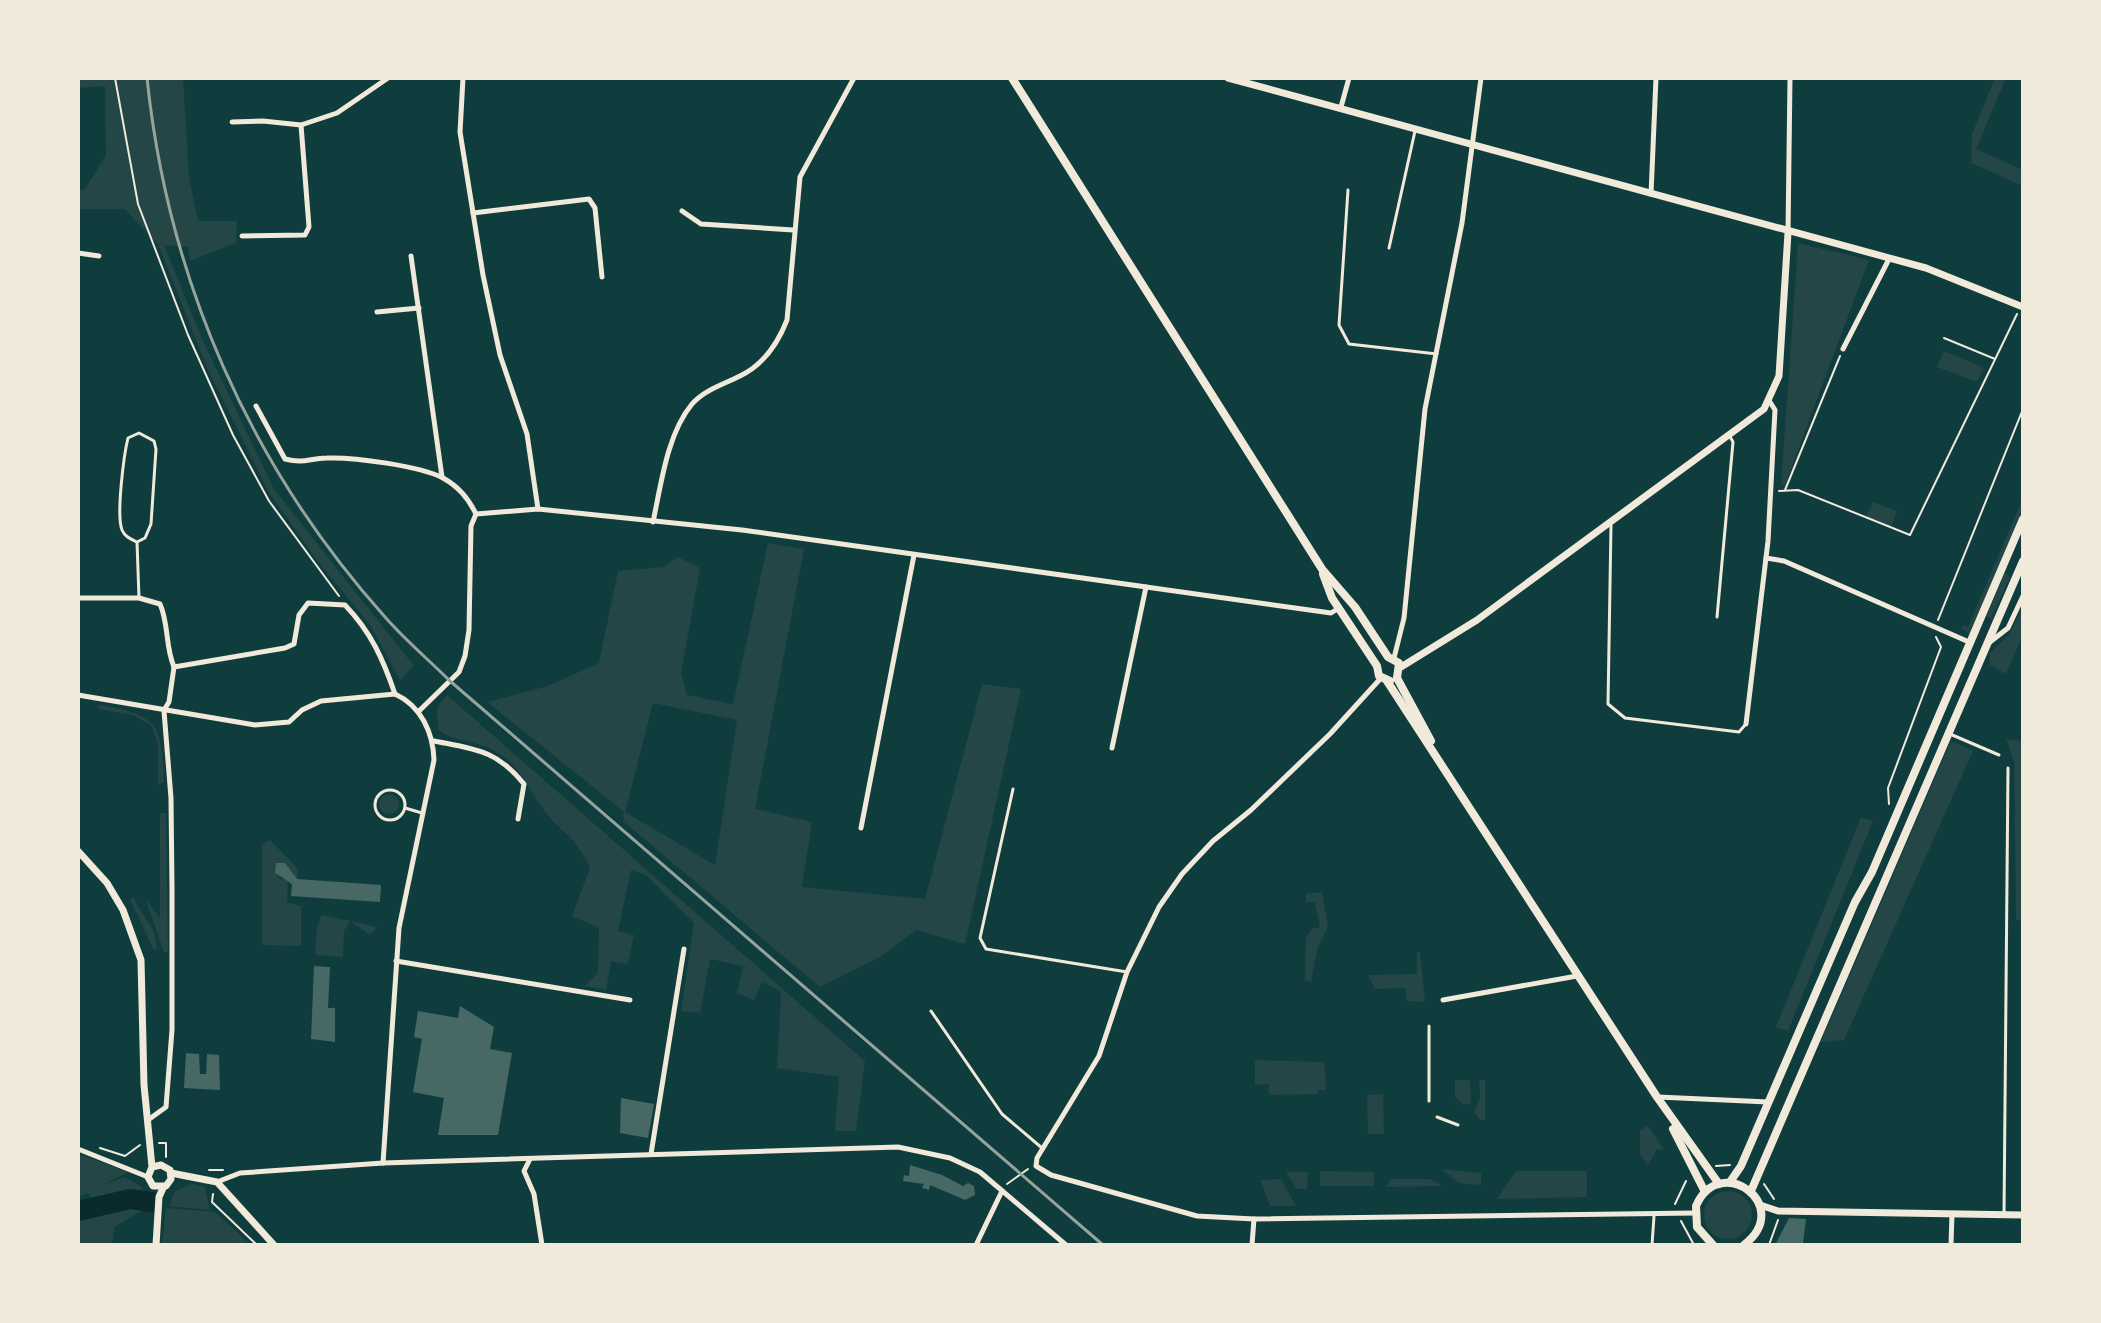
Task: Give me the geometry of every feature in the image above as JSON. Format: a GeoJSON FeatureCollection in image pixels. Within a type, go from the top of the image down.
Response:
{"type":"FeatureCollection","features":[{"type":"Feature","properties":{"kind":"main road"},"geometry":{"type":"LineString","coordinates":[[1012,78],[1322,569],[1395,661],[1397,678],[1442,763]]}},
{"type":"Feature","properties":{"kind":"main road"},"geometry":{"type":"LineString","coordinates":[[1733,1183],[1813,1013],[2023,519]]}},
{"type":"Feature","properties":{"kind":"main road"},"geometry":{"type":"LineString","coordinates":[[1751,1191],[2023,561]]}},
{"type":"Feature","properties":{"kind":"main road"},"geometry":{"type":"LineString","coordinates":[[1322,569],[1339,608],[1384,680],[1442,763],[1657,1097],[1719,1184]]}},
{"type":"Feature","properties":{"kind":"main road"},"geometry":{"type":"LineString","coordinates":[[1377,666],[1395,661]]}},
{"type":"Feature","properties":{"kind":"main road"},"geometry":{"type":"LineString","coordinates":[[1384,680],[1397,678]]}},
{"type":"Feature","properties":{"kind":"main road"},"geometry":{"type":"LineString","coordinates":[[1733,1183],[1855,902],[1872,872]]}},
{"type":"Feature","properties":{"kind":"main road"},"geometry":{"type":"LineString","coordinates":[[1657,1097],[1705,1192]]}},
{"type":"Feature","properties":{"kind":"main road"},"geometry":{"type":"LineString","coordinates":[[1710,1244],[1697,1227],[1695,1213],[1705,1192],[1719,1184],[1733,1183],[1751,1191],[1760,1205],[1762,1218],[1756,1241],[1745,1245]]}},
{"type":"Feature","properties":{"kind":"street"},"geometry":{"type":"LineString","coordinates":[[232,122],[301,125],[337,113],[388,78]]}},
{"type":"Feature","properties":{"kind":"street"},"geometry":{"type":"LineString","coordinates":[[463,78],[460,132],[473,213],[500,355],[527,434],[538,509]]}},
{"type":"Feature","properties":{"kind":"street"},"geometry":{"type":"LineString","coordinates":[[653,522],[671,448],[691,405],[700,396],[755,367],[782,333],[787,320],[800,177],[854,78]]}},
{"type":"Feature","properties":{"kind":"street"},"geometry":{"type":"LineString","coordinates":[[1228,78],[1341,107],[1470,147],[1926,268],[2022,306]]}},
{"type":"Feature","properties":{"kind":"street"},"geometry":{"type":"LineString","coordinates":[[1341,107],[1349,78]]}},
{"type":"Feature","properties":{"kind":"street"},"geometry":{"type":"LineString","coordinates":[[1481,78],[1462,223],[1425,409],[1404,618],[1395,661],[1421,654],[1477,620],[1770,402],[1779,376],[1788,233],[1790,78]]}},
{"type":"Feature","properties":{"kind":"street"},"geometry":{"type":"LineString","coordinates":[[1651,195],[1656,78]]}},
{"type":"Feature","properties":{"kind":"street"},"geometry":{"type":"LineString","coordinates":[[242,236],[305,235],[309,227],[301,125]]}},
{"type":"Feature","properties":{"kind":"street"},"geometry":{"type":"LineString","coordinates":[[473,213],[589,199],[595,208],[602,277]]}},
{"type":"Feature","properties":{"kind":"street"},"geometry":{"type":"LineString","coordinates":[[682,211],[701,224],[793,230]]}},
{"type":"Feature","properties":{"kind":"street"},"geometry":{"type":"LineString","coordinates":[[78,253],[99,256]]}},
{"type":"Feature","properties":{"kind":"street"},"geometry":{"type":"LineString","coordinates":[[411,256],[442,477]]}},
{"type":"Feature","properties":{"kind":"street"},"geometry":{"type":"LineString","coordinates":[[1843,349],[1889,259]]}},
{"type":"Feature","properties":{"kind":"street"},"geometry":{"type":"LineString","coordinates":[[377,312],[419,308]]}},
{"type":"Feature","properties":{"kind":"street"},"geometry":{"type":"LineString","coordinates":[[1746,724],[1766,558],[1775,410],[1770,402]]}},
{"type":"Feature","properties":{"kind":"street"},"geometry":{"type":"LineString","coordinates":[[256,406],[285,459],[304,464],[326,457],[361,461],[442,477],[466,495],[476,514]]}},
{"type":"Feature","properties":{"kind":"street"},"geometry":{"type":"LineString","coordinates":[[476,514],[538,509],[742,530],[1331,613],[1339,608]]}},
{"type":"Feature","properties":{"kind":"street"},"geometry":{"type":"LineString","coordinates":[[418,712],[459,672],[465,656],[469,630],[471,526],[476,514]]}},
{"type":"Feature","properties":{"kind":"street"},"geometry":{"type":"LineString","coordinates":[[861,828],[914,555]]}},
{"type":"Feature","properties":{"kind":"street"},"geometry":{"type":"LineString","coordinates":[[1766,558],[1784,561],[1969,642]]}},
{"type":"Feature","properties":{"kind":"street"},"geometry":{"type":"LineString","coordinates":[[1112,748],[1146,587]]}},
{"type":"Feature","properties":{"kind":"street"},"geometry":{"type":"LineString","coordinates":[[1986,645],[2008,628],[2023,596]]}},
{"type":"Feature","properties":{"kind":"street"},"geometry":{"type":"LineString","coordinates":[[78,598],[139,598],[160,604],[165,614],[165,643],[174,667],[169,702],[164,711],[171,798],[172,1030],[166,1107],[147,1120]]}},
{"type":"Feature","properties":{"kind":"street"},"geometry":{"type":"LineString","coordinates":[[174,667],[285,648],[294,644],[299,615],[308,603],[345,605],[364,625],[379,650],[395,694],[418,712],[434,741],[434,760],[399,928],[383,1163]]}},
{"type":"Feature","properties":{"kind":"street"},"geometry":{"type":"LineString","coordinates":[[1384,680],[1182,874],[1159,907],[1127,972],[1099,1056],[1064,1119],[1042,1148],[1036,1166],[1051,1175],[1197,1216],[1254,1219],[1695,1213]]}},
{"type":"Feature","properties":{"kind":"street"},"geometry":{"type":"LineString","coordinates":[[78,695],[255,725],[289,722],[302,710],[321,701],[395,694]]}},
{"type":"Feature","properties":{"kind":"street"},"geometry":{"type":"LineString","coordinates":[[434,741],[489,752],[509,766],[524,784],[518,819]]}},
{"type":"Feature","properties":{"kind":"street"},"geometry":{"type":"LineString","coordinates":[[78,851],[107,883],[135,937],[141,960],[144,1085],[149,1144],[155,1166],[171,1177],[215,1182],[251,1172],[383,1163],[898,1147],[950,1158],[980,1172],[1004,1188],[1066,1245]]}},
{"type":"Feature","properties":{"kind":"street"},"geometry":{"type":"LineString","coordinates":[[651,1154],[684,949]]}},
{"type":"Feature","properties":{"kind":"street"},"geometry":{"type":"LineString","coordinates":[[396,961],[630,1000]]}},
{"type":"Feature","properties":{"kind":"street"},"geometry":{"type":"LineString","coordinates":[[1443,1000],[1578,976]]}},
{"type":"Feature","properties":{"kind":"street"},"geometry":{"type":"LineString","coordinates":[[144,1085],[149,1144]]}},
{"type":"Feature","properties":{"kind":"street"},"geometry":{"type":"LineString","coordinates":[[1657,1097],[1770,1102]]}},
{"type":"Feature","properties":{"kind":"street"},"geometry":{"type":"LineString","coordinates":[[78,1149],[148,1177],[160,1188]]}},
{"type":"Feature","properties":{"kind":"street"},"geometry":{"type":"LineString","coordinates":[[530,1159],[524,1171],[534,1194],[542,1245]]}},
{"type":"Feature","properties":{"kind":"street"},"geometry":{"type":"LineString","coordinates":[[148,1177],[155,1166]]}},
{"type":"Feature","properties":{"kind":"street"},"geometry":{"type":"LineString","coordinates":[[156,1245],[160,1188],[171,1177]]}},
{"type":"Feature","properties":{"kind":"street"},"geometry":{"type":"LineString","coordinates":[[215,1182],[228,1192],[274,1245]]}},
{"type":"Feature","properties":{"kind":"street"},"geometry":{"type":"LineString","coordinates":[[976,1245],[1004,1188]]}},
{"type":"Feature","properties":{"kind":"street"},"geometry":{"type":"LineString","coordinates":[[1760,1205],[1778,1211],[2023,1215]]}},
{"type":"Feature","properties":{"kind":"street"},"geometry":{"type":"LineString","coordinates":[[1762,1218],[1778,1211]]}},
{"type":"Feature","properties":{"kind":"street"},"geometry":{"type":"LineString","coordinates":[[1951,1245],[1952,1214]]}},
{"type":"Feature","properties":{"kind":"street"},"geometry":{"type":"LineString","coordinates":[[1252,1245],[1254,1219]]}},
{"type":"Feature","properties":{"kind":"lane"},"geometry":{"type":"LineString","coordinates":[[1389,248],[1415,131]]}},
{"type":"Feature","properties":{"kind":"lane"},"geometry":{"type":"LineString","coordinates":[[1348,190],[1339,325],[1349,344],[1437,354]]}},
{"type":"Feature","properties":{"kind":"lane"},"geometry":{"type":"LineString","coordinates":[[139,433],[154,441],[156,449],[151,524],[145,538],[137,542],[126,535],[120,523],[124,451],[128,438],[139,433]]}},
{"type":"Feature","properties":{"kind":"lane"},"geometry":{"type":"LineString","coordinates":[[1717,617],[1733,442],[1729,435]]}},
{"type":"Feature","properties":{"kind":"lane"},"geometry":{"type":"LineString","coordinates":[[1611,521],[1608,704],[1625,718],[1739,732],[1746,724]]}},
{"type":"Feature","properties":{"kind":"lane"},"geometry":{"type":"LineString","coordinates":[[137,542],[139,598]]}},
{"type":"Feature","properties":{"kind":"lane"},"geometry":{"type":"LineString","coordinates":[[1947,732],[1999,755]]}},
{"type":"Feature","properties":{"kind":"lane"},"geometry":{"type":"LineString","coordinates":[[2004,1215],[2008,768]]}},
{"type":"Feature","properties":{"kind":"lane"},"geometry":{"type":"LineString","coordinates":[[1013,789],[980,938],[986,949],[1127,972]]}},
{"type":"Feature","properties":{"kind":"lane"},"geometry":{"type":"LineString","coordinates":[[384,790],[394,790],[404,799],[405,808],[394,820],[384,819],[376,812],[374,801],[384,790]]}},
{"type":"Feature","properties":{"kind":"lane"},"geometry":{"type":"LineString","coordinates":[[405,808],[422,813]]}},
{"type":"Feature","properties":{"kind":"lane"},"geometry":{"type":"LineString","coordinates":[[931,1011],[1002,1114],[1042,1148]]}},
{"type":"Feature","properties":{"kind":"lane"},"geometry":{"type":"LineString","coordinates":[[1429,1026],[1429,1101]]}},
{"type":"Feature","properties":{"kind":"lane"},"geometry":{"type":"LineString","coordinates":[[1437,1117],[1450,1125],[1458,1125]]}},
{"type":"Feature","properties":{"kind":"lane"},"geometry":{"type":"LineString","coordinates":[[1652,1245],[1654,1212]]}},
{"type":"Feature","properties":{"kind":"path"},"geometry":{"type":"LineString","coordinates":[[115,78],[138,204],[188,335],[233,435],[269,501],[345,605]]}},
{"type":"Feature","properties":{"kind":"path"},"geometry":{"type":"LineString","coordinates":[[1770,491],[1798,490],[1910,535],[2022,306]]}},
{"type":"Feature","properties":{"kind":"path"},"geometry":{"type":"LineString","coordinates":[[1944,338],[1996,359]]}},
{"type":"Feature","properties":{"kind":"path"},"geometry":{"type":"LineString","coordinates":[[1784,491],[1843,349]]}},
{"type":"Feature","properties":{"kind":"path"},"geometry":{"type":"LineString","coordinates":[[1889,806],[1888,788],[1941,647],[1934,633],[1936,627],[2023,409]]}},
{"type":"Feature","properties":{"kind":"path"},"geometry":{"type":"LineString","coordinates":[[90,1144],[125,1156],[139,1145],[166,1143],[165,1156],[172,1163]]}},
{"type":"Feature","properties":{"kind":"path"},"geometry":{"type":"LineString","coordinates":[[1004,1188],[1036,1166]]}},
{"type":"Feature","properties":{"kind":"path"},"geometry":{"type":"LineString","coordinates":[[204,1169],[216,1170]]}},
{"type":"Feature","properties":{"kind":"path"},"geometry":{"type":"LineString","coordinates":[[212,1202],[257,1245]]}},
{"type":"Feature","properties":{"kind":"path"},"geometry":{"type":"LineString","coordinates":[[1677,1212],[1694,1245]]}},
{"type":"Feature","properties":{"kind":"shaded area"},"geometry":{"type":"Polygon","coordinates":[[[78,78],[183,78],[189,177],[198,221],[237,221],[236,243],[190,261],[188,247],[164,245],[203,341],[274,489],[414,666],[400,680],[370,625],[316,559],[268,491],[207,368],[158,244],[125,209],[78,209],[78,191],[85,189],[106,155],[105,86],[78,88],[78,78]]]}},
{"type":"Feature","properties":{"kind":"shaded area"},"geometry":{"type":"Polygon","coordinates":[[[1995,78],[2006,78],[1976,149],[2023,170],[2023,186],[1971,163],[1972,134],[1995,78]]]}},
{"type":"Feature","properties":{"kind":"shaded area"},"geometry":{"type":"Polygon","coordinates":[[[1798,243],[1869,260],[1785,485],[1781,485],[1798,243]]]}},
{"type":"Feature","properties":{"kind":"shaded area"},"geometry":{"type":"Polygon","coordinates":[[[1944,351],[1984,368],[1977,382],[1937,367],[1944,351]]]}},
{"type":"Feature","properties":{"kind":"shaded area"},"geometry":{"type":"Polygon","coordinates":[[[2023,498],[2010,546],[1969,634],[1962,629],[1962,625],[1968,627],[2023,498]]]}},
{"type":"Feature","properties":{"kind":"shaded area"},"geometry":{"type":"Polygon","coordinates":[[[1873,502],[1897,511],[1891,527],[1866,517],[1873,502]]]}},
{"type":"Feature","properties":{"kind":"shaded area"},"geometry":{"type":"Polygon","coordinates":[[[768,543],[804,549],[755,809],[812,822],[802,887],[925,899],[982,684],[1021,689],[965,944],[916,930],[880,957],[820,987],[623,821],[624,812],[487,702],[548,686],[599,663],[618,571],[664,567],[678,557],[700,568],[681,674],[687,695],[733,704],[768,543]],[[653,703],[625,812],[715,865],[737,720],[653,703]]]}},
{"type":"Feature","properties":{"kind":"shaded area"},"geometry":{"type":"Polygon","coordinates":[[[2005,572],[2010,577],[1991,619],[1987,616],[2005,572]]]}},
{"type":"Feature","properties":{"kind":"shaded area"},"geometry":{"type":"Polygon","coordinates":[[[2023,606],[2023,634],[2006,674],[1990,665],[1990,653],[2009,635],[2023,606]]]}},
{"type":"Feature","properties":{"kind":"shaded area"},"geometry":{"type":"Polygon","coordinates":[[[447,695],[865,1061],[856,1131],[835,1131],[839,1077],[777,1068],[781,992],[762,982],[754,1000],[737,993],[743,966],[710,959],[700,1013],[681,1011],[694,923],[646,875],[631,870],[618,931],[634,935],[628,964],[611,961],[606,990],[585,986],[598,973],[599,928],[572,916],[590,868],[572,840],[547,815],[520,773],[507,760],[489,748],[438,729],[437,707],[447,695]]]}},
{"type":"Feature","properties":{"kind":"shaded area"},"geometry":{"type":"Polygon","coordinates":[[[98,705],[133,713],[153,725],[161,747],[164,782],[158,785],[158,744],[151,725],[133,715],[98,709],[98,705]]]}},
{"type":"Feature","properties":{"kind":"shaded area"},"geometry":{"type":"Polygon","coordinates":[[[2006,739],[2023,741],[2023,921],[2016,920],[2014,761],[2006,739]]]}},
{"type":"Feature","properties":{"kind":"shaded area"},"geometry":{"type":"Polygon","coordinates":[[[1951,741],[1973,751],[1844,1040],[1821,1042],[1951,741]]]}},
{"type":"Feature","properties":{"kind":"shaded area"},"geometry":{"type":"Polygon","coordinates":[[[389,794],[396,797],[399,804],[396,811],[389,814],[382,811],[379,804],[382,797],[389,794]]]}},
{"type":"Feature","properties":{"kind":"shaded area"},"geometry":{"type":"Polygon","coordinates":[[[160,813],[166,813],[168,952],[164,952],[146,900],[160,918],[160,813]]]}},
{"type":"Feature","properties":{"kind":"shaded area"},"geometry":{"type":"Polygon","coordinates":[[[1861,817],[1873,821],[1788,1031],[1776,1027],[1861,817]]]}},
{"type":"Feature","properties":{"kind":"shaded area"},"geometry":{"type":"Polygon","coordinates":[[[270,840],[298,869],[297,879],[285,863],[276,863],[275,873],[280,879],[288,880],[287,902],[301,906],[301,946],[262,945],[262,844],[270,840]]]}},
{"type":"Feature","properties":{"kind":"shaded area"},"geometry":{"type":"Polygon","coordinates":[[[1322,892],[1328,926],[1317,950],[1311,982],[1305,980],[1306,938],[1312,929],[1320,927],[1315,902],[1306,902],[1306,894],[1322,892]]]}},
{"type":"Feature","properties":{"kind":"shaded area"},"geometry":{"type":"Polygon","coordinates":[[[133,898],[154,932],[157,949],[153,949],[130,899],[133,898]]]}},
{"type":"Feature","properties":{"kind":"shaded area"},"geometry":{"type":"Polygon","coordinates":[[[322,915],[350,921],[344,931],[343,957],[315,955],[317,927],[322,915]]]}},
{"type":"Feature","properties":{"kind":"shaded area"},"geometry":{"type":"Polygon","coordinates":[[[350,921],[377,927],[370,935],[350,921]]]}},
{"type":"Feature","properties":{"kind":"shaded area"},"geometry":{"type":"Polygon","coordinates":[[[1417,952],[1420,952],[1425,1002],[1407,1001],[1405,988],[1375,989],[1368,975],[1417,974],[1417,952]]]}},
{"type":"Feature","properties":{"kind":"shaded area"},"geometry":{"type":"Polygon","coordinates":[[[1255,1060],[1324,1062],[1326,1090],[1318,1090],[1318,1094],[1269,1095],[1269,1084],[1255,1085],[1255,1060]]]}},
{"type":"Feature","properties":{"kind":"shaded area"},"geometry":{"type":"Polygon","coordinates":[[[1455,1080],[1470,1080],[1471,1103],[1464,1105],[1455,1097],[1455,1080]]]}},
{"type":"Feature","properties":{"kind":"shaded area"},"geometry":{"type":"Polygon","coordinates":[[[1479,1080],[1485,1080],[1485,1120],[1480,1120],[1474,1112],[1480,1097],[1479,1080]]]}},
{"type":"Feature","properties":{"kind":"shaded area"},"geometry":{"type":"Polygon","coordinates":[[[1383,1094],[1384,1134],[1368,1134],[1367,1095],[1383,1094]]]}},
{"type":"Feature","properties":{"kind":"shaded area"},"geometry":{"type":"Polygon","coordinates":[[[1648,1126],[1664,1150],[1657,1149],[1648,1165],[1640,1155],[1640,1130],[1648,1126]]]}},
{"type":"Feature","properties":{"kind":"shaded area"},"geometry":{"type":"Polygon","coordinates":[[[78,1154],[128,1172],[103,1185],[125,1177],[140,1186],[150,1198],[148,1207],[114,1227],[112,1245],[78,1245],[78,1221],[104,1214],[88,1193],[78,1197],[78,1154]]]}},
{"type":"Feature","properties":{"kind":"shaded area"},"geometry":{"type":"Polygon","coordinates":[[[1441,1169],[1481,1173],[1481,1185],[1460,1183],[1441,1169]]]}},
{"type":"Feature","properties":{"kind":"shaded area"},"geometry":{"type":"Polygon","coordinates":[[[1320,1171],[1374,1172],[1374,1186],[1320,1186],[1320,1171]]]}},
{"type":"Feature","properties":{"kind":"shaded area"},"geometry":{"type":"Polygon","coordinates":[[[1516,1171],[1587,1171],[1587,1197],[1497,1199],[1516,1171]]]}},
{"type":"Feature","properties":{"kind":"shaded area"},"geometry":{"type":"Polygon","coordinates":[[[1286,1172],[1308,1172],[1307,1189],[1297,1189],[1286,1172]]]}},
{"type":"Feature","properties":{"kind":"shaded area"},"geometry":{"type":"Polygon","coordinates":[[[1281,1179],[1296,1206],[1270,1206],[1260,1180],[1281,1179]]]}},
{"type":"Feature","properties":{"kind":"shaded area"},"geometry":{"type":"Polygon","coordinates":[[[1391,1179],[1429,1179],[1443,1186],[1386,1187],[1391,1179]]]}},
{"type":"Feature","properties":{"kind":"shaded area"},"geometry":{"type":"Polygon","coordinates":[[[192,1184],[205,1187],[210,1210],[169,1206],[175,1191],[192,1184]]]}},
{"type":"Feature","properties":{"kind":"shaded area"},"geometry":{"type":"Polygon","coordinates":[[[141,1190],[141,1206],[78,1218],[78,1201],[141,1190]]]}},
{"type":"Feature","properties":{"kind":"shaded area"},"geometry":{"type":"Polygon","coordinates":[[[1728,1191],[1745,1198],[1752,1215],[1745,1232],[1728,1239],[1711,1232],[1704,1215],[1711,1198],[1728,1191]]]}},
{"type":"Feature","properties":{"kind":"shaded area"},"geometry":{"type":"Polygon","coordinates":[[[166,1208],[215,1212],[251,1245],[162,1245],[166,1208]]]}},
{"type":"Feature","properties":{"kind":"building"},"geometry":{"type":"Polygon","coordinates":[[[276,863],[285,863],[297,879],[381,885],[380,902],[291,896],[292,884],[275,873],[276,863]]]}},
{"type":"Feature","properties":{"kind":"building"},"geometry":{"type":"Polygon","coordinates":[[[314,966],[330,967],[328,1008],[335,1008],[335,1042],[311,1039],[314,966]]]}},
{"type":"Feature","properties":{"kind":"building"},"geometry":{"type":"Polygon","coordinates":[[[460,1006],[494,1027],[490,1049],[512,1053],[498,1135],[438,1135],[444,1098],[413,1092],[422,1039],[414,1037],[418,1011],[458,1018],[460,1006]]]}},
{"type":"Feature","properties":{"kind":"building"},"geometry":{"type":"Polygon","coordinates":[[[186,1053],[199,1054],[200,1077],[200,1074],[206,1074],[207,1054],[219,1055],[220,1090],[184,1088],[186,1053]]]}},
{"type":"Feature","properties":{"kind":"building"},"geometry":{"type":"Polygon","coordinates":[[[621,1098],[654,1104],[648,1138],[620,1133],[621,1098]]]}},
{"type":"Feature","properties":{"kind":"building"},"geometry":{"type":"Polygon","coordinates":[[[910,1165],[942,1175],[963,1186],[968,1183],[974,1186],[975,1195],[965,1200],[930,1185],[929,1190],[922,1188],[924,1184],[903,1181],[904,1175],[909,1176],[910,1165]]]}},
{"type":"Feature","properties":{"kind":"building"},"geometry":{"type":"Polygon","coordinates":[[[1789,1218],[1806,1219],[1803,1243],[1775,1245],[1789,1218]]]}},
{"type":"Feature","properties":{"kind":"waterway"},"geometry":{"type":"LineString","coordinates":[[78,1211],[130,1199],[152,1202]]}},
{"type":"Feature","properties":{"kind":"railway"},"geometry":{"type":"LineString","coordinates":[[147,78],[158,153],[174,226],[196,297],[223,367],[256,433],[294,497],[337,559],[393,625],[450,681],[1103,1245]]}}]}
